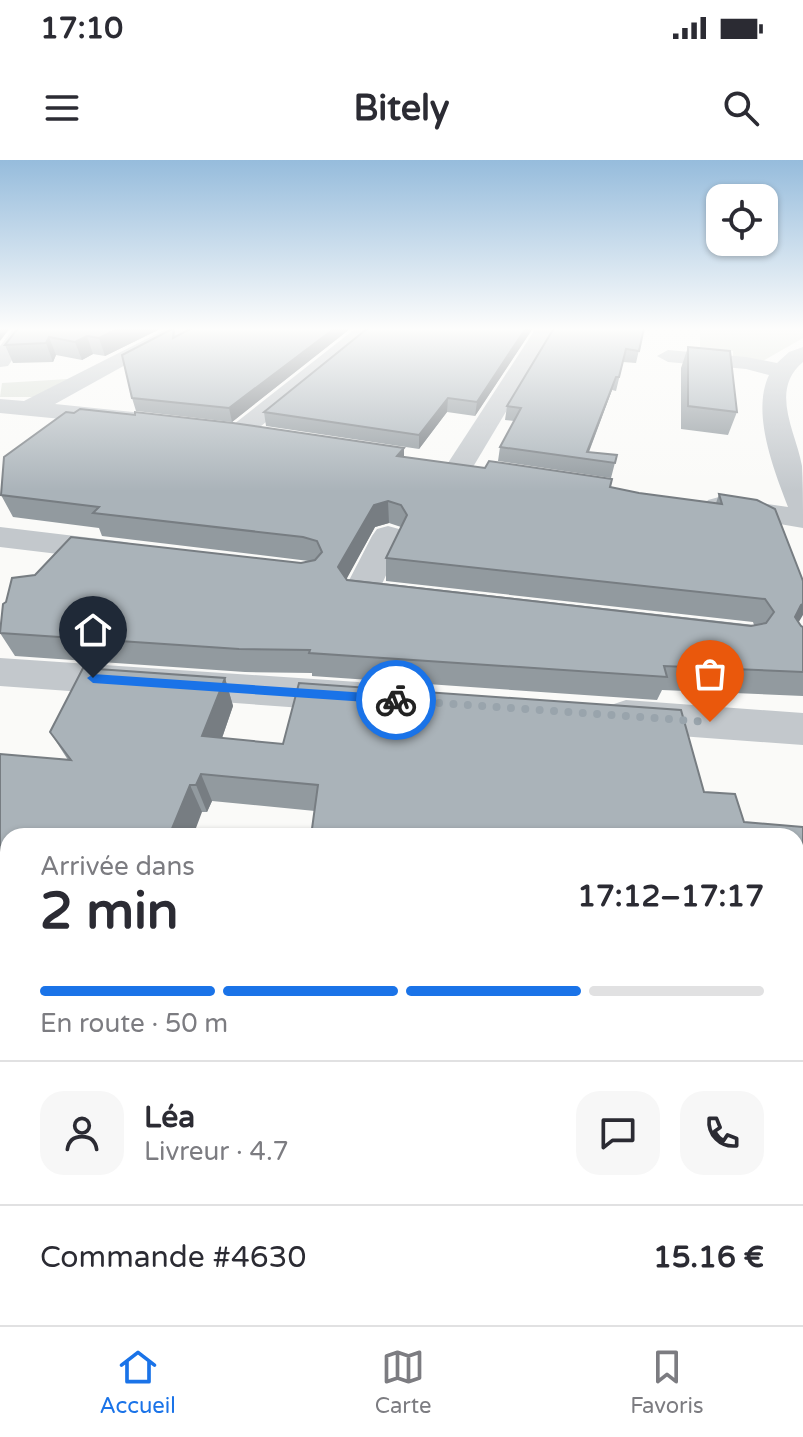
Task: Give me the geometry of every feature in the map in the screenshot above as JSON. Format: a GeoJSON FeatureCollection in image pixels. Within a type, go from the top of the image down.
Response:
{"type":"FeatureCollection","features":[{"type":"Feature","properties":{"kind":"street"},"geometry":{"type":"LineString","coordinates":[[29,408],[78,382]]}},
{"type":"Feature","properties":{"kind":"street"},"geometry":{"type":"LineString","coordinates":[[91,382],[98,415]]}},
{"type":"Feature","properties":{"kind":"street"},"geometry":{"type":"LineString","coordinates":[[238,433],[301,382]]}},
{"type":"Feature","properties":{"kind":"street"},"geometry":{"type":"LineString","coordinates":[[460,466],[512,382]]}},
{"type":"Feature","properties":{"kind":"street"},"geometry":{"type":"LineString","coordinates":[[778,382],[773,400],[794,487],[803,508]]}},
{"type":"Feature","properties":{"kind":"street"},"geometry":{"type":"LineString","coordinates":[[0,406],[160,423]]}},
{"type":"Feature","properties":{"kind":"street"},"geometry":{"type":"LineString","coordinates":[[207,429],[267,437]]}},
{"type":"Feature","properties":{"kind":"street"},"geometry":{"type":"LineString","coordinates":[[431,462],[491,471]]}},
{"type":"Feature","properties":{"kind":"street"},"geometry":{"type":"LineString","coordinates":[[692,502],[803,519]]}},
{"type":"Feature","properties":{"kind":"street"},"geometry":{"type":"LineString","coordinates":[[388,536],[361,592],[439,601]]}},
{"type":"Feature","properties":{"kind":"street"},"geometry":{"type":"LineString","coordinates":[[0,537],[154,555]]}},
{"type":"Feature","properties":{"kind":"street"},"geometry":{"type":"LineString","coordinates":[[0,672],[394,700]]}},
{"type":"Feature","properties":{"kind":"street"},"geometry":{"type":"LineString","coordinates":[[583,713],[803,729]]}},
{"type":"Feature","properties":{"kind":"shaded area"},"geometry":{"type":"Polygon","coordinates":[[[62,382],[34,397],[0,397],[2,383],[62,382]]]}},
{"type":"Feature","properties":{"kind":"building"},"geometry":{"type":"Polygon","coordinates":[[[128,382],[263,382],[229,408],[132,398],[128,382]]]}},
{"type":"Feature","properties":{"kind":"building"},"geometry":{"type":"Polygon","coordinates":[[[301,382],[490,382],[477,402],[448,398],[419,435],[264,412],[301,382]]]}},
{"type":"Feature","properties":{"kind":"building"},"geometry":{"type":"Polygon","coordinates":[[[521,382],[614,382],[587,452],[617,455],[615,463],[500,447],[521,408],[507,406],[521,382]]]}},
{"type":"Feature","properties":{"kind":"building"},"geometry":{"type":"Polygon","coordinates":[[[688,382],[734,382],[737,412],[688,406],[688,382]]]}},
{"type":"Feature","properties":{"kind":"building"},"geometry":{"type":"Polygon","coordinates":[[[80,409],[135,415],[135,412],[233,423],[404,448],[397,456],[485,468],[489,461],[612,479],[610,487],[639,493],[722,504],[719,494],[757,500],[775,509],[803,581],[803,604],[795,617],[803,627],[803,672],[664,666],[667,677],[309,653],[310,650],[239,649],[0,633],[3,604],[12,578],[35,575],[71,537],[301,563],[315,560],[322,552],[317,541],[303,537],[93,513],[99,507],[1,495],[4,457],[66,412],[74,413],[80,409]],[[388,501],[374,505],[338,567],[347,580],[751,626],[766,623],[774,612],[765,599],[386,558],[407,515],[401,505],[388,501]]]}},
{"type":"Feature","properties":{"kind":"building"},"geometry":{"type":"Polygon","coordinates":[[[83,668],[225,678],[202,736],[283,744],[299,683],[681,710],[704,792],[735,794],[744,822],[803,828],[312,828],[318,785],[201,774],[196,785],[190,785],[172,828],[0,828],[0,754],[71,760],[50,732],[83,668]]]}},
{"type":"Feature","properties":{"kind":"way so far"},"geometry":{"type":"LineString","coordinates":[[396,700],[710,722]]}},
{"type":"Feature","properties":{"kind":"route"},"geometry":{"type":"LineString","coordinates":[[93,678],[396,700]]}}]}
